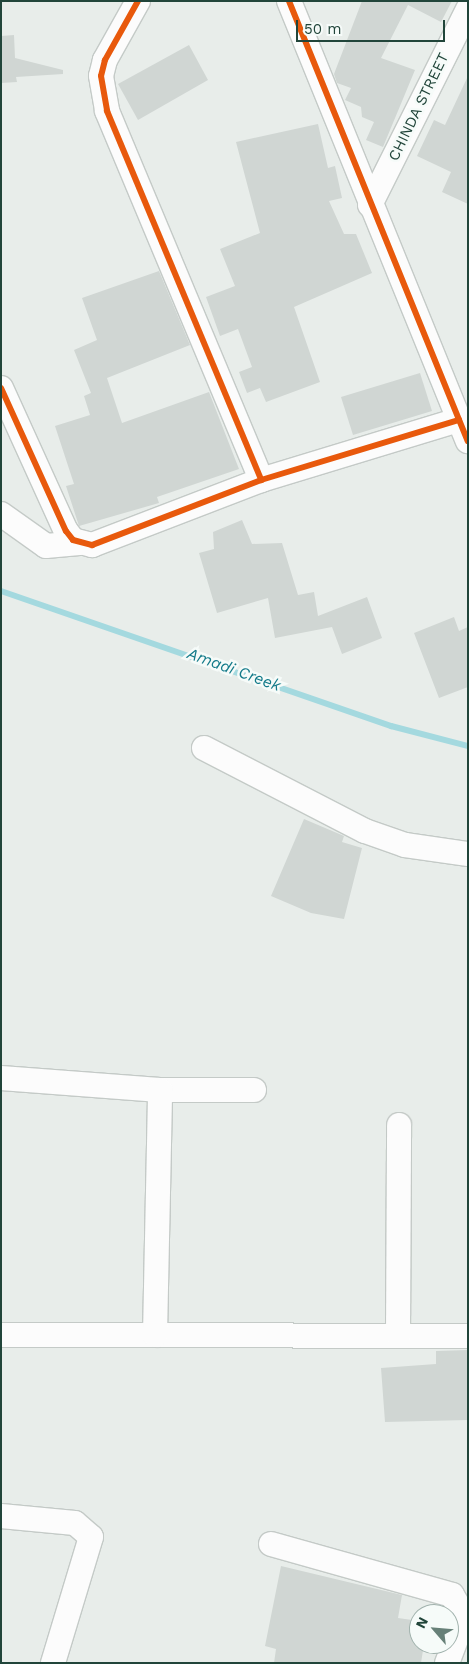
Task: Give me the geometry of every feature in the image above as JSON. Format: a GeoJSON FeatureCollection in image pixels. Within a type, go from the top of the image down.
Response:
{"type":"FeatureCollection","features":[{"type":"Feature","properties":{"kind":"street"},"geometry":{"type":"LineString","coordinates":[[138,1],[104,60],[101,76],[107,112],[261,480]]}},
{"type":"Feature","properties":{"kind":"street"},"geometry":{"type":"LineString","coordinates":[[1,514],[46,546],[92,545],[261,480],[463,430],[370,206],[289,1]]}},
{"type":"Feature","properties":{"kind":"street","name":"CHINDA STREET"},"geometry":{"type":"LineString","coordinates":[[370,206],[468,9]]}},
{"type":"Feature","properties":{"kind":"street"},"geometry":{"type":"LineString","coordinates":[[1,388],[66,531],[82,544]]}},
{"type":"Feature","properties":{"kind":"street"},"geometry":{"type":"LineString","coordinates":[[204,748],[365,831],[405,845],[468,854]]}},
{"type":"Feature","properties":{"kind":"street"},"geometry":{"type":"LineString","coordinates":[[1,1078],[160,1090],[254,1090]]}},
{"type":"Feature","properties":{"kind":"street"},"geometry":{"type":"LineString","coordinates":[[155,1335],[160,1090]]}},
{"type":"Feature","properties":{"kind":"street"},"geometry":{"type":"LineString","coordinates":[[398,1125],[398,1335]]}},
{"type":"Feature","properties":{"kind":"street"},"geometry":{"type":"LineString","coordinates":[[1,1335],[468,1336]]}},
{"type":"Feature","properties":{"kind":"street"},"geometry":{"type":"LineString","coordinates":[[1,1516],[75,1523],[92,1537],[53,1663]]}},
{"type":"Feature","properties":{"kind":"street"},"geometry":{"type":"LineString","coordinates":[[271,1544],[452,1595],[463,1614],[462,1624],[447,1663]]}},
{"type":"Feature","properties":{"kind":"building"},"geometry":{"type":"Polygon","coordinates":[[[362,1],[452,1],[441,22],[408,5],[381,58],[415,70],[383,147],[366,140],[374,122],[362,117],[361,107],[345,100],[351,88],[337,83],[334,74],[362,1]]]}},
{"type":"Feature","properties":{"kind":"building"},"geometry":{"type":"Polygon","coordinates":[[[14,35],[15,58],[63,70],[63,74],[16,77],[17,82],[1,83],[1,36],[14,35]]]}},
{"type":"Feature","properties":{"kind":"building"},"geometry":{"type":"Polygon","coordinates":[[[189,45],[208,80],[138,120],[118,84],[189,45]]]}},
{"type":"Feature","properties":{"kind":"building"},"geometry":{"type":"Polygon","coordinates":[[[468,76],[468,204],[442,192],[451,172],[417,156],[434,120],[445,125],[468,76]]]}},
{"type":"Feature","properties":{"kind":"building"},"geometry":{"type":"Polygon","coordinates":[[[318,124],[328,168],[335,166],[342,198],[329,201],[344,234],[356,234],[372,273],[294,307],[320,382],[266,402],[260,388],[247,393],[239,372],[252,367],[238,329],[220,336],[206,297],[235,286],[220,249],[260,233],[236,142],[318,124]]]}},
{"type":"Feature","properties":{"kind":"building"},"geometry":{"type":"Polygon","coordinates":[[[159,271],[190,345],[107,378],[122,423],[209,392],[239,469],[157,497],[159,503],[79,526],[66,486],[74,484],[55,426],[90,415],[84,396],[91,393],[74,350],[97,340],[82,298],[159,271]]]}},
{"type":"Feature","properties":{"kind":"building"},"geometry":{"type":"Polygon","coordinates":[[[420,373],[432,411],[353,435],[341,397],[420,373]]]}},
{"type":"Feature","properties":{"kind":"building"},"geometry":{"type":"Polygon","coordinates":[[[242,520],[252,544],[282,543],[298,595],[314,592],[318,616],[367,597],[382,638],[342,654],[332,627],[275,638],[268,598],[217,613],[199,553],[214,549],[213,532],[242,520]]]}},
{"type":"Feature","properties":{"kind":"building"},"geometry":{"type":"Polygon","coordinates":[[[454,617],[459,631],[468,627],[468,687],[439,698],[414,633],[454,617]]]}},
{"type":"Feature","properties":{"kind":"building"},"geometry":{"type":"Polygon","coordinates":[[[304,819],[344,836],[342,842],[362,848],[344,919],[311,913],[271,896],[304,819]]]}},
{"type":"Feature","properties":{"kind":"building"},"geometry":{"type":"Polygon","coordinates":[[[468,1350],[468,1420],[385,1422],[381,1368],[436,1364],[436,1351],[468,1350]]]}},
{"type":"Feature","properties":{"kind":"building"},"geometry":{"type":"Polygon","coordinates":[[[281,1566],[402,1595],[398,1618],[409,1620],[409,1654],[422,1654],[421,1663],[274,1663],[276,1649],[265,1646],[281,1566]]]}},
{"type":"Feature","properties":{"kind":"waterway","name":"Amadi Creek"},"geometry":{"type":"LineString","coordinates":[[1,591],[391,726],[468,746]]}},
{"type":"Feature","properties":{"kind":"cycle path"},"geometry":{"type":"LineString","coordinates":[[138,1],[105,60],[101,76],[107,111],[261,480]]}},
{"type":"Feature","properties":{"kind":"cycle path"},"geometry":{"type":"LineString","coordinates":[[289,1],[468,441]]}},
{"type":"Feature","properties":{"kind":"cycle path"},"geometry":{"type":"LineString","coordinates":[[1,388],[66,531],[73,540],[92,545],[261,480],[459,420]]}}]}
